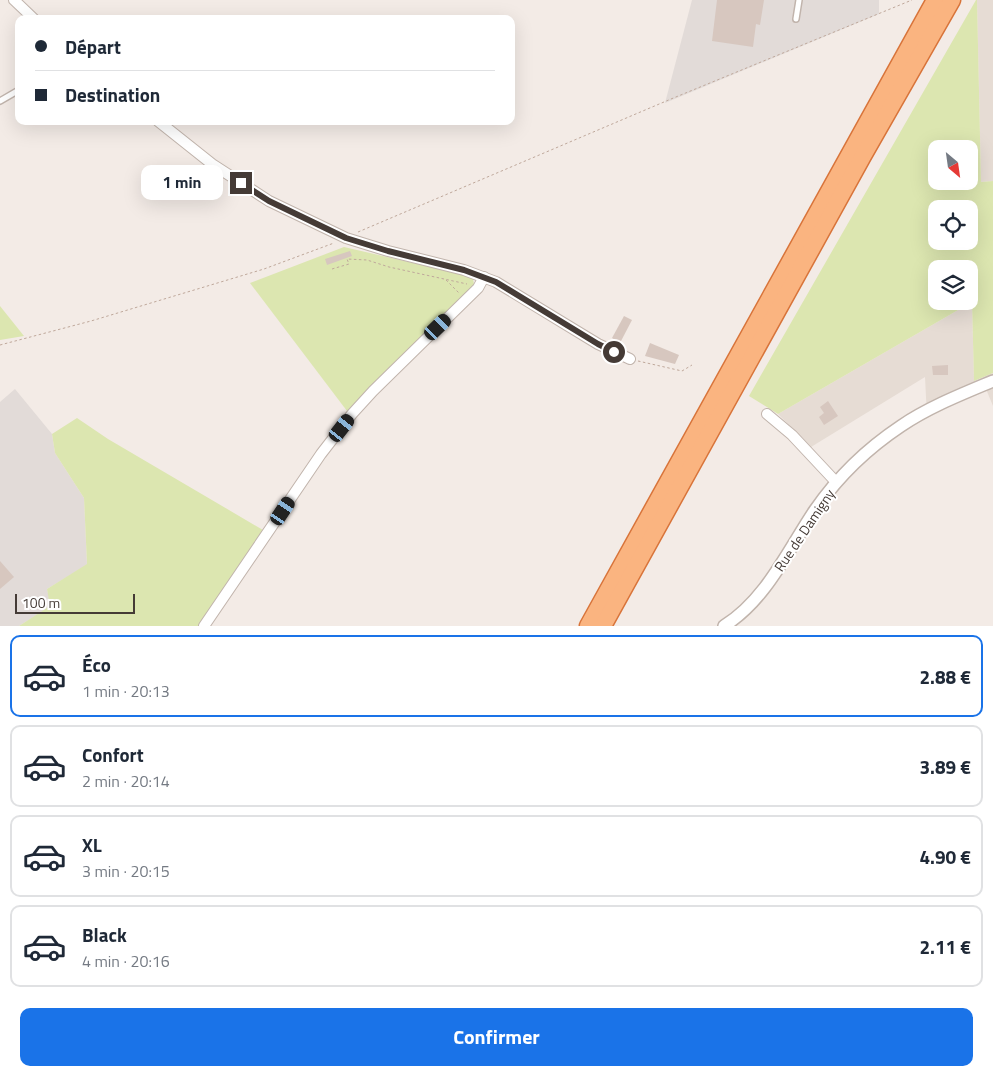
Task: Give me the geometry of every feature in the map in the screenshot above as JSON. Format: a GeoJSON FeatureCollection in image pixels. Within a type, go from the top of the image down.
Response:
{"type":"FeatureCollection","features":[{"type":"Feature","properties":{"kind":"highway"},"geometry":{"type":"LineString","coordinates":[[588,626],[941,4]]}},
{"type":"Feature","properties":{"kind":"highway"},"geometry":{"type":"LineString","coordinates":[[604,626],[863,156],[941,4]]}},
{"type":"Feature","properties":{"kind":"street"},"geometry":{"type":"LineString","coordinates":[[14,0],[30,15]]}},
{"type":"Feature","properties":{"kind":"street"},"geometry":{"type":"LineString","coordinates":[[163,125],[212,164],[269,201],[346,238],[388,251],[464,270],[496,282],[598,344],[630,359]]}},
{"type":"Feature","properties":{"kind":"street"},"geometry":{"type":"LineString","coordinates":[[204,626],[321,454],[352,414],[478,288],[484,277]]}},
{"type":"Feature","properties":{"kind":"street","name":"Rue de Damigny"},"geometry":{"type":"LineString","coordinates":[[724,626],[746,610],[764,588],[815,510],[836,482],[863,456],[901,426],[944,402],[993,381]]}},
{"type":"Feature","properties":{"kind":"street"},"geometry":{"type":"LineString","coordinates":[[767,414],[792,435],[836,482]]}},
{"type":"Feature","properties":{"kind":"lane"},"geometry":{"type":"LineString","coordinates":[[796,19],[799,0]]}},
{"type":"Feature","properties":{"kind":"lane"},"geometry":{"type":"LineString","coordinates":[[0,101],[15,92]]}},
{"type":"Feature","properties":{"kind":"path"},"geometry":{"type":"LineString","coordinates":[[0,345],[264,269],[346,238],[671,99],[912,0]]}},
{"type":"Feature","properties":{"kind":"path"},"geometry":{"type":"LineString","coordinates":[[332,269],[348,264],[347,259],[367,260],[389,267],[467,284]]}},
{"type":"Feature","properties":{"kind":"path"},"geometry":{"type":"LineString","coordinates":[[445,280],[466,300]]}},
{"type":"Feature","properties":{"kind":"path"},"geometry":{"type":"LineString","coordinates":[[630,359],[682,372],[692,366]]}},
{"type":"Feature","properties":{"kind":"shaded area"},"geometry":{"type":"Polygon","coordinates":[[[692,0],[879,0],[879,14],[665,103],[692,0]]]}},
{"type":"Feature","properties":{"kind":"shaded area"},"geometry":{"type":"Polygon","coordinates":[[[977,0],[993,0],[993,181],[981,182],[977,0]]]}},
{"type":"Feature","properties":{"kind":"shaded area"},"geometry":{"type":"Polygon","coordinates":[[[958,310],[972,310],[974,381],[993,373],[993,406],[986,389],[927,417],[925,377],[811,447],[778,414],[958,310]]]}},
{"type":"Feature","properties":{"kind":"shaded area"},"geometry":{"type":"Polygon","coordinates":[[[15,389],[52,434],[55,453],[84,498],[87,565],[47,589],[51,606],[19,626],[0,626],[0,402],[15,389]]]}},
{"type":"Feature","properties":{"kind":"green space"},"geometry":{"type":"Polygon","coordinates":[[[977,0],[981,182],[993,181],[993,373],[974,381],[972,310],[978,310],[978,260],[928,260],[928,310],[958,310],[778,414],[749,396],[977,0]]]}},
{"type":"Feature","properties":{"kind":"green space"},"geometry":{"type":"Polygon","coordinates":[[[344,247],[469,276],[473,279],[474,284],[347,411],[250,283],[344,247]]]}},
{"type":"Feature","properties":{"kind":"green space"},"geometry":{"type":"Polygon","coordinates":[[[0,306],[24,336],[0,340],[0,306]]]}},
{"type":"Feature","properties":{"kind":"green space"},"geometry":{"type":"Polygon","coordinates":[[[77,418],[108,439],[263,530],[205,626],[19,626],[50,606],[47,589],[87,564],[84,498],[55,453],[52,434],[77,418]]]}},
{"type":"Feature","properties":{"kind":"building"},"geometry":{"type":"Polygon","coordinates":[[[717,0],[764,0],[760,25],[756,24],[753,47],[712,41],[717,0]]]}},
{"type":"Feature","properties":{"kind":"building"},"geometry":{"type":"Polygon","coordinates":[[[350,251],[352,256],[327,265],[325,259],[350,251]]]}},
{"type":"Feature","properties":{"kind":"building"},"geometry":{"type":"Polygon","coordinates":[[[624,316],[632,320],[620,343],[612,338],[624,316]]]}},
{"type":"Feature","properties":{"kind":"building"},"geometry":{"type":"Polygon","coordinates":[[[650,343],[679,355],[675,364],[645,356],[650,343]]]}},
{"type":"Feature","properties":{"kind":"building"},"geometry":{"type":"Polygon","coordinates":[[[948,365],[948,375],[933,375],[932,366],[948,365]]]}},
{"type":"Feature","properties":{"kind":"building"},"geometry":{"type":"Polygon","coordinates":[[[828,401],[838,416],[824,425],[819,417],[824,413],[820,407],[828,401]]]}},
{"type":"Feature","properties":{"kind":"building"},"geometry":{"type":"Polygon","coordinates":[[[0,561],[14,577],[0,589],[0,561]]]}},
{"type":"Feature","properties":{"kind":"route"},"geometry":{"type":"LineString","coordinates":[[241,183],[269,201],[346,238],[388,251],[464,270],[496,282],[614,352]]}}]}
